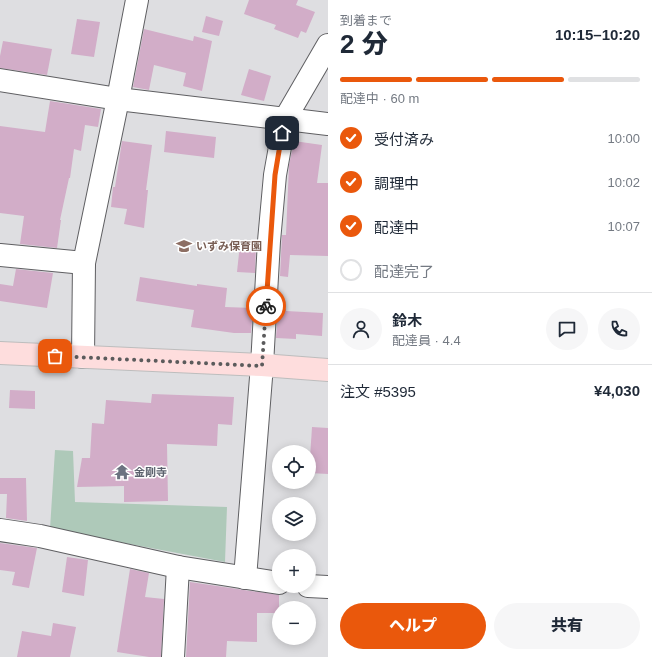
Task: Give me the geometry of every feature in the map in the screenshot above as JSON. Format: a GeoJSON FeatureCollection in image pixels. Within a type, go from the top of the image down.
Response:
{"type":"FeatureCollection","features":[{"type":"Feature","properties":{"kind":"main road"},"geometry":{"type":"LineString","coordinates":[[0,353],[328,370]]}},
{"type":"Feature","properties":{"kind":"street"},"geometry":{"type":"LineString","coordinates":[[83,357],[84,263],[137,0]]}},
{"type":"Feature","properties":{"kind":"street"},"geometry":{"type":"LineString","coordinates":[[245,578],[262,366],[275,175],[285,119],[328,45]]}},
{"type":"Feature","properties":{"kind":"street"},"geometry":{"type":"LineString","coordinates":[[0,80],[118,99],[328,124]]}},
{"type":"Feature","properties":{"kind":"street"},"geometry":{"type":"LineString","coordinates":[[0,255],[84,263]]}},
{"type":"Feature","properties":{"kind":"street"},"geometry":{"type":"LineString","coordinates":[[0,530],[40,536],[178,566],[272,582]]}},
{"type":"Feature","properties":{"kind":"street"},"geometry":{"type":"LineString","coordinates":[[173,657],[178,566]]}},
{"type":"Feature","properties":{"kind":"street"},"geometry":{"type":"LineString","coordinates":[[316,586],[328,587]]}},
{"type":"Feature","properties":{"kind":"green space"},"geometry":{"type":"Polygon","coordinates":[[[55,450],[73,451],[75,502],[227,507],[225,562],[50,529],[55,450]]]}},
{"type":"Feature","properties":{"kind":"building"},"geometry":{"type":"Polygon","coordinates":[[[249,0],[298,0],[296,5],[315,12],[306,33],[301,31],[298,38],[274,29],[276,25],[244,14],[249,0]]]}},
{"type":"Feature","properties":{"kind":"building"},"geometry":{"type":"Polygon","coordinates":[[[206,16],[223,21],[219,36],[202,32],[206,16]]]}},
{"type":"Feature","properties":{"kind":"building"},"geometry":{"type":"Polygon","coordinates":[[[77,19],[100,22],[94,57],[71,54],[77,19]]]}},
{"type":"Feature","properties":{"kind":"building"},"geometry":{"type":"Polygon","coordinates":[[[144,29],[193,41],[194,36],[212,41],[202,91],[183,86],[186,73],[154,65],[149,90],[133,87],[144,29]]]}},
{"type":"Feature","properties":{"kind":"building"},"geometry":{"type":"Polygon","coordinates":[[[3,41],[52,49],[47,75],[0,68],[0,56],[3,41]]]}},
{"type":"Feature","properties":{"kind":"building"},"geometry":{"type":"Polygon","coordinates":[[[249,69],[271,76],[264,101],[241,95],[249,69]]]}},
{"type":"Feature","properties":{"kind":"building"},"geometry":{"type":"Polygon","coordinates":[[[50,101],[101,109],[98,127],[85,125],[81,151],[74,149],[70,178],[60,220],[57,248],[20,244],[24,216],[0,213],[0,126],[45,132],[50,101]]]}},
{"type":"Feature","properties":{"kind":"building"},"geometry":{"type":"Polygon","coordinates":[[[166,131],[216,137],[214,158],[164,152],[166,131]]]}},
{"type":"Feature","properties":{"kind":"building"},"geometry":{"type":"Polygon","coordinates":[[[122,141],[152,145],[146,190],[148,190],[144,228],[124,224],[127,209],[111,207],[113,187],[115,187],[122,141]]]}},
{"type":"Feature","properties":{"kind":"building"},"geometry":{"type":"Polygon","coordinates":[[[294,141],[322,145],[317,183],[328,183],[328,256],[290,255],[288,277],[280,276],[282,235],[286,235],[289,165],[294,141]]]}},
{"type":"Feature","properties":{"kind":"building"},"geometry":{"type":"Polygon","coordinates":[[[240,244],[256,245],[255,273],[237,272],[240,244]]]}},
{"type":"Feature","properties":{"kind":"building"},"geometry":{"type":"Polygon","coordinates":[[[16,269],[53,273],[47,308],[0,301],[0,284],[13,286],[16,269]]]}},
{"type":"Feature","properties":{"kind":"building"},"geometry":{"type":"Polygon","coordinates":[[[140,277],[197,286],[197,284],[227,288],[225,307],[253,308],[251,333],[234,333],[191,327],[194,310],[136,301],[140,277]]]}},
{"type":"Feature","properties":{"kind":"building"},"geometry":{"type":"Polygon","coordinates":[[[278,308],[286,309],[286,311],[323,313],[322,336],[296,334],[296,339],[276,338],[278,308]]]}},
{"type":"Feature","properties":{"kind":"building"},"geometry":{"type":"Polygon","coordinates":[[[10,390],[35,391],[35,409],[9,408],[10,390]]]}},
{"type":"Feature","properties":{"kind":"building"},"geometry":{"type":"Polygon","coordinates":[[[152,394],[234,397],[232,425],[218,424],[217,446],[167,444],[168,501],[124,502],[124,486],[77,487],[82,458],[90,458],[92,423],[104,424],[106,400],[151,403],[152,394]]]}},
{"type":"Feature","properties":{"kind":"building"},"geometry":{"type":"Polygon","coordinates":[[[312,427],[328,428],[328,474],[316,473],[316,445],[311,445],[312,427]]]}},
{"type":"Feature","properties":{"kind":"building"},"geometry":{"type":"Polygon","coordinates":[[[0,478],[26,478],[27,521],[6,518],[7,494],[0,494],[0,478]]]}},
{"type":"Feature","properties":{"kind":"building"},"geometry":{"type":"Polygon","coordinates":[[[0,543],[37,548],[29,588],[12,585],[15,572],[0,570],[0,543]]]}},
{"type":"Feature","properties":{"kind":"building"},"geometry":{"type":"Polygon","coordinates":[[[67,557],[88,560],[84,596],[62,592],[67,557]]]}},
{"type":"Feature","properties":{"kind":"building"},"geometry":{"type":"Polygon","coordinates":[[[130,569],[149,573],[145,597],[164,599],[161,657],[149,657],[117,652],[130,569]]]}},
{"type":"Feature","properties":{"kind":"building"},"geometry":{"type":"Polygon","coordinates":[[[190,582],[279,595],[279,601],[272,601],[272,613],[257,613],[257,642],[227,641],[226,657],[186,657],[190,582]]]}},
{"type":"Feature","properties":{"kind":"building"},"geometry":{"type":"Polygon","coordinates":[[[53,623],[76,627],[70,657],[17,657],[22,631],[51,636],[53,623]]]}},
{"type":"Feature","properties":{"kind":"way so far"},"geometry":{"type":"LineString","coordinates":[[55,356],[262,366],[266,306]]}},
{"type":"Feature","properties":{"kind":"place","name":"いずみ保育園"},"geometry":{"type":"Point","coordinates":[184,246]}},
{"type":"Feature","properties":{"kind":"place","name":"金剛寺"},"geometry":{"type":"Point","coordinates":[122,472]}},
{"type":"Feature","properties":{"kind":"route"},"geometry":{"type":"LineString","coordinates":[[266,306],[269,241],[275,175],[282,133]]}}]}
